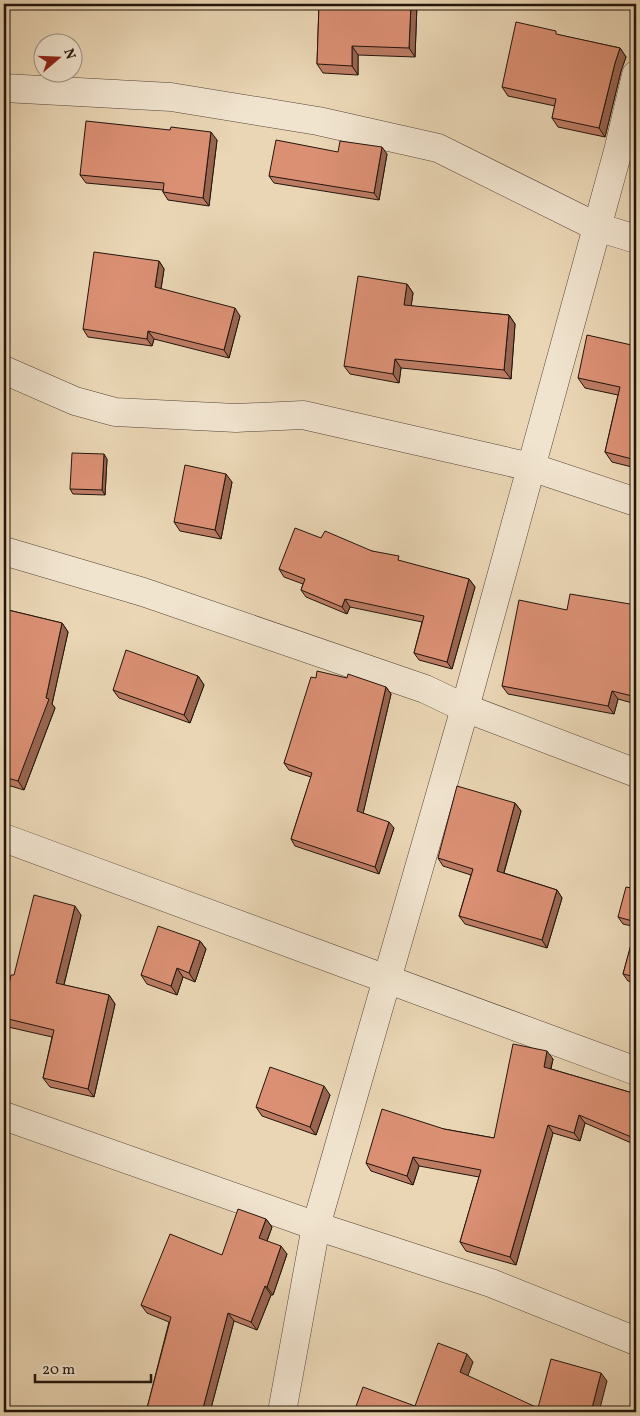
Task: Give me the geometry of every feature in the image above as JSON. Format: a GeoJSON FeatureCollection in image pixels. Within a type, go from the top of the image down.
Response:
{"type":"FeatureCollection","features":[{"type":"Feature","properties":{"kind":"street"},"geometry":{"type":"LineString","coordinates":[[282,1412],[316,1226],[465,708],[597,227],[636,76]]}},
{"type":"Feature","properties":{"kind":"street"},"geometry":{"type":"LineString","coordinates":[[4,88],[171,97],[318,121],[438,148],[597,227],[636,239]]}},
{"type":"Feature","properties":{"kind":"street"},"geometry":{"type":"LineString","coordinates":[[4,370],[75,401],[115,412],[236,418],[303,415],[531,467],[636,502]]}},
{"type":"Feature","properties":{"kind":"street"},"geometry":{"type":"LineString","coordinates":[[4,551],[143,592],[425,689],[465,708],[636,773]]}},
{"type":"Feature","properties":{"kind":"street"},"geometry":{"type":"LineString","coordinates":[[4,838],[636,1070]]}},
{"type":"Feature","properties":{"kind":"street"},"geometry":{"type":"LineString","coordinates":[[4,1116],[316,1226],[491,1283],[636,1341]]}},
{"type":"Feature","properties":{"kind":"building"},"geometry":{"type":"Polygon","coordinates":[[[319,4],[411,4],[409,48],[352,46],[352,66],[317,64],[319,4]]]}},
{"type":"Feature","properties":{"kind":"building"},"geometry":{"type":"Polygon","coordinates":[[[516,22],[556,31],[556,34],[620,48],[599,128],[552,118],[556,99],[502,87],[516,22]]]}},
{"type":"Feature","properties":{"kind":"building"},"geometry":{"type":"Polygon","coordinates":[[[86,121],[170,130],[171,127],[211,132],[203,198],[163,192],[164,183],[80,175],[86,121]]]}},
{"type":"Feature","properties":{"kind":"building"},"geometry":{"type":"Polygon","coordinates":[[[276,140],[338,152],[340,141],[382,147],[374,193],[269,176],[276,140]]]}},
{"type":"Feature","properties":{"kind":"building"},"geometry":{"type":"Polygon","coordinates":[[[94,252],[159,261],[155,287],[235,308],[224,350],[148,331],[147,339],[83,329],[94,252]]]}},
{"type":"Feature","properties":{"kind":"building"},"geometry":{"type":"Polygon","coordinates":[[[358,276],[407,284],[404,305],[509,315],[504,370],[395,359],[393,374],[344,366],[358,276]]]}},
{"type":"Feature","properties":{"kind":"building"},"geometry":{"type":"Polygon","coordinates":[[[587,335],[636,346],[636,460],[605,452],[620,387],[578,378],[587,335]]]}},
{"type":"Feature","properties":{"kind":"building"},"geometry":{"type":"Polygon","coordinates":[[[72,453],[104,454],[102,490],[70,489],[72,453]]]}},
{"type":"Feature","properties":{"kind":"building"},"geometry":{"type":"Polygon","coordinates":[[[185,465],[226,474],[215,530],[174,522],[185,465]]]}},
{"type":"Feature","properties":{"kind":"building"},"geometry":{"type":"Polygon","coordinates":[[[295,528],[321,538],[325,531],[372,551],[399,556],[398,560],[469,579],[447,662],[414,653],[424,616],[345,599],[342,607],[301,590],[305,579],[279,569],[295,528]]]}},
{"type":"Feature","properties":{"kind":"building"},"geometry":{"type":"Polygon","coordinates":[[[570,594],[636,605],[636,697],[612,691],[608,706],[502,686],[519,600],[567,610],[570,594]]]}},
{"type":"Feature","properties":{"kind":"building"},"geometry":{"type":"Polygon","coordinates":[[[4,609],[62,623],[46,698],[49,699],[18,781],[4,777],[4,609]]]}},
{"type":"Feature","properties":{"kind":"building"},"geometry":{"type":"Polygon","coordinates":[[[126,650],[198,676],[184,715],[113,690],[126,650]]]}},
{"type":"Feature","properties":{"kind":"building"},"geometry":{"type":"Polygon","coordinates":[[[317,671],[347,678],[348,674],[386,687],[357,811],[389,822],[375,867],[291,839],[312,773],[284,763],[311,677],[316,678],[317,671]]]}},
{"type":"Feature","properties":{"kind":"building"},"geometry":{"type":"Polygon","coordinates":[[[457,786],[515,803],[497,871],[557,890],[542,940],[459,916],[473,869],[438,858],[457,786]]]}},
{"type":"Feature","properties":{"kind":"building"},"geometry":{"type":"Polygon","coordinates":[[[626,887],[636,889],[636,922],[618,917],[626,887]]]}},
{"type":"Feature","properties":{"kind":"building"},"geometry":{"type":"Polygon","coordinates":[[[34,895],[75,906],[56,983],[109,995],[88,1089],[43,1078],[54,1030],[4,1018],[4,1008],[11,975],[14,975],[34,895]]]}},
{"type":"Feature","properties":{"kind":"building"},"geometry":{"type":"Polygon","coordinates":[[[158,926],[200,941],[189,973],[177,968],[171,986],[141,975],[158,926]]]}},
{"type":"Feature","properties":{"kind":"building"},"geometry":{"type":"Polygon","coordinates":[[[636,926],[636,977],[623,974],[636,926]]]}},
{"type":"Feature","properties":{"kind":"building"},"geometry":{"type":"Polygon","coordinates":[[[513,1044],[547,1051],[544,1067],[636,1094],[636,1139],[579,1115],[574,1133],[548,1125],[510,1257],[460,1242],[481,1170],[413,1157],[407,1176],[366,1163],[382,1109],[444,1129],[494,1138],[513,1044]]]}},
{"type":"Feature","properties":{"kind":"building"},"geometry":{"type":"Polygon","coordinates":[[[270,1067],[324,1086],[310,1127],[256,1107],[270,1067]]]}},
{"type":"Feature","properties":{"kind":"building"},"geometry":{"type":"Polygon","coordinates":[[[238,1209],[266,1219],[259,1238],[281,1246],[267,1287],[265,1286],[251,1322],[228,1313],[202,1412],[146,1412],[171,1317],[141,1305],[170,1234],[222,1255],[238,1209]]]}},
{"type":"Feature","properties":{"kind":"building"},"geometry":{"type":"Polygon","coordinates":[[[438,1343],[467,1354],[460,1372],[538,1408],[551,1359],[601,1373],[591,1412],[354,1412],[363,1387],[415,1406],[438,1343]]]}}]}
